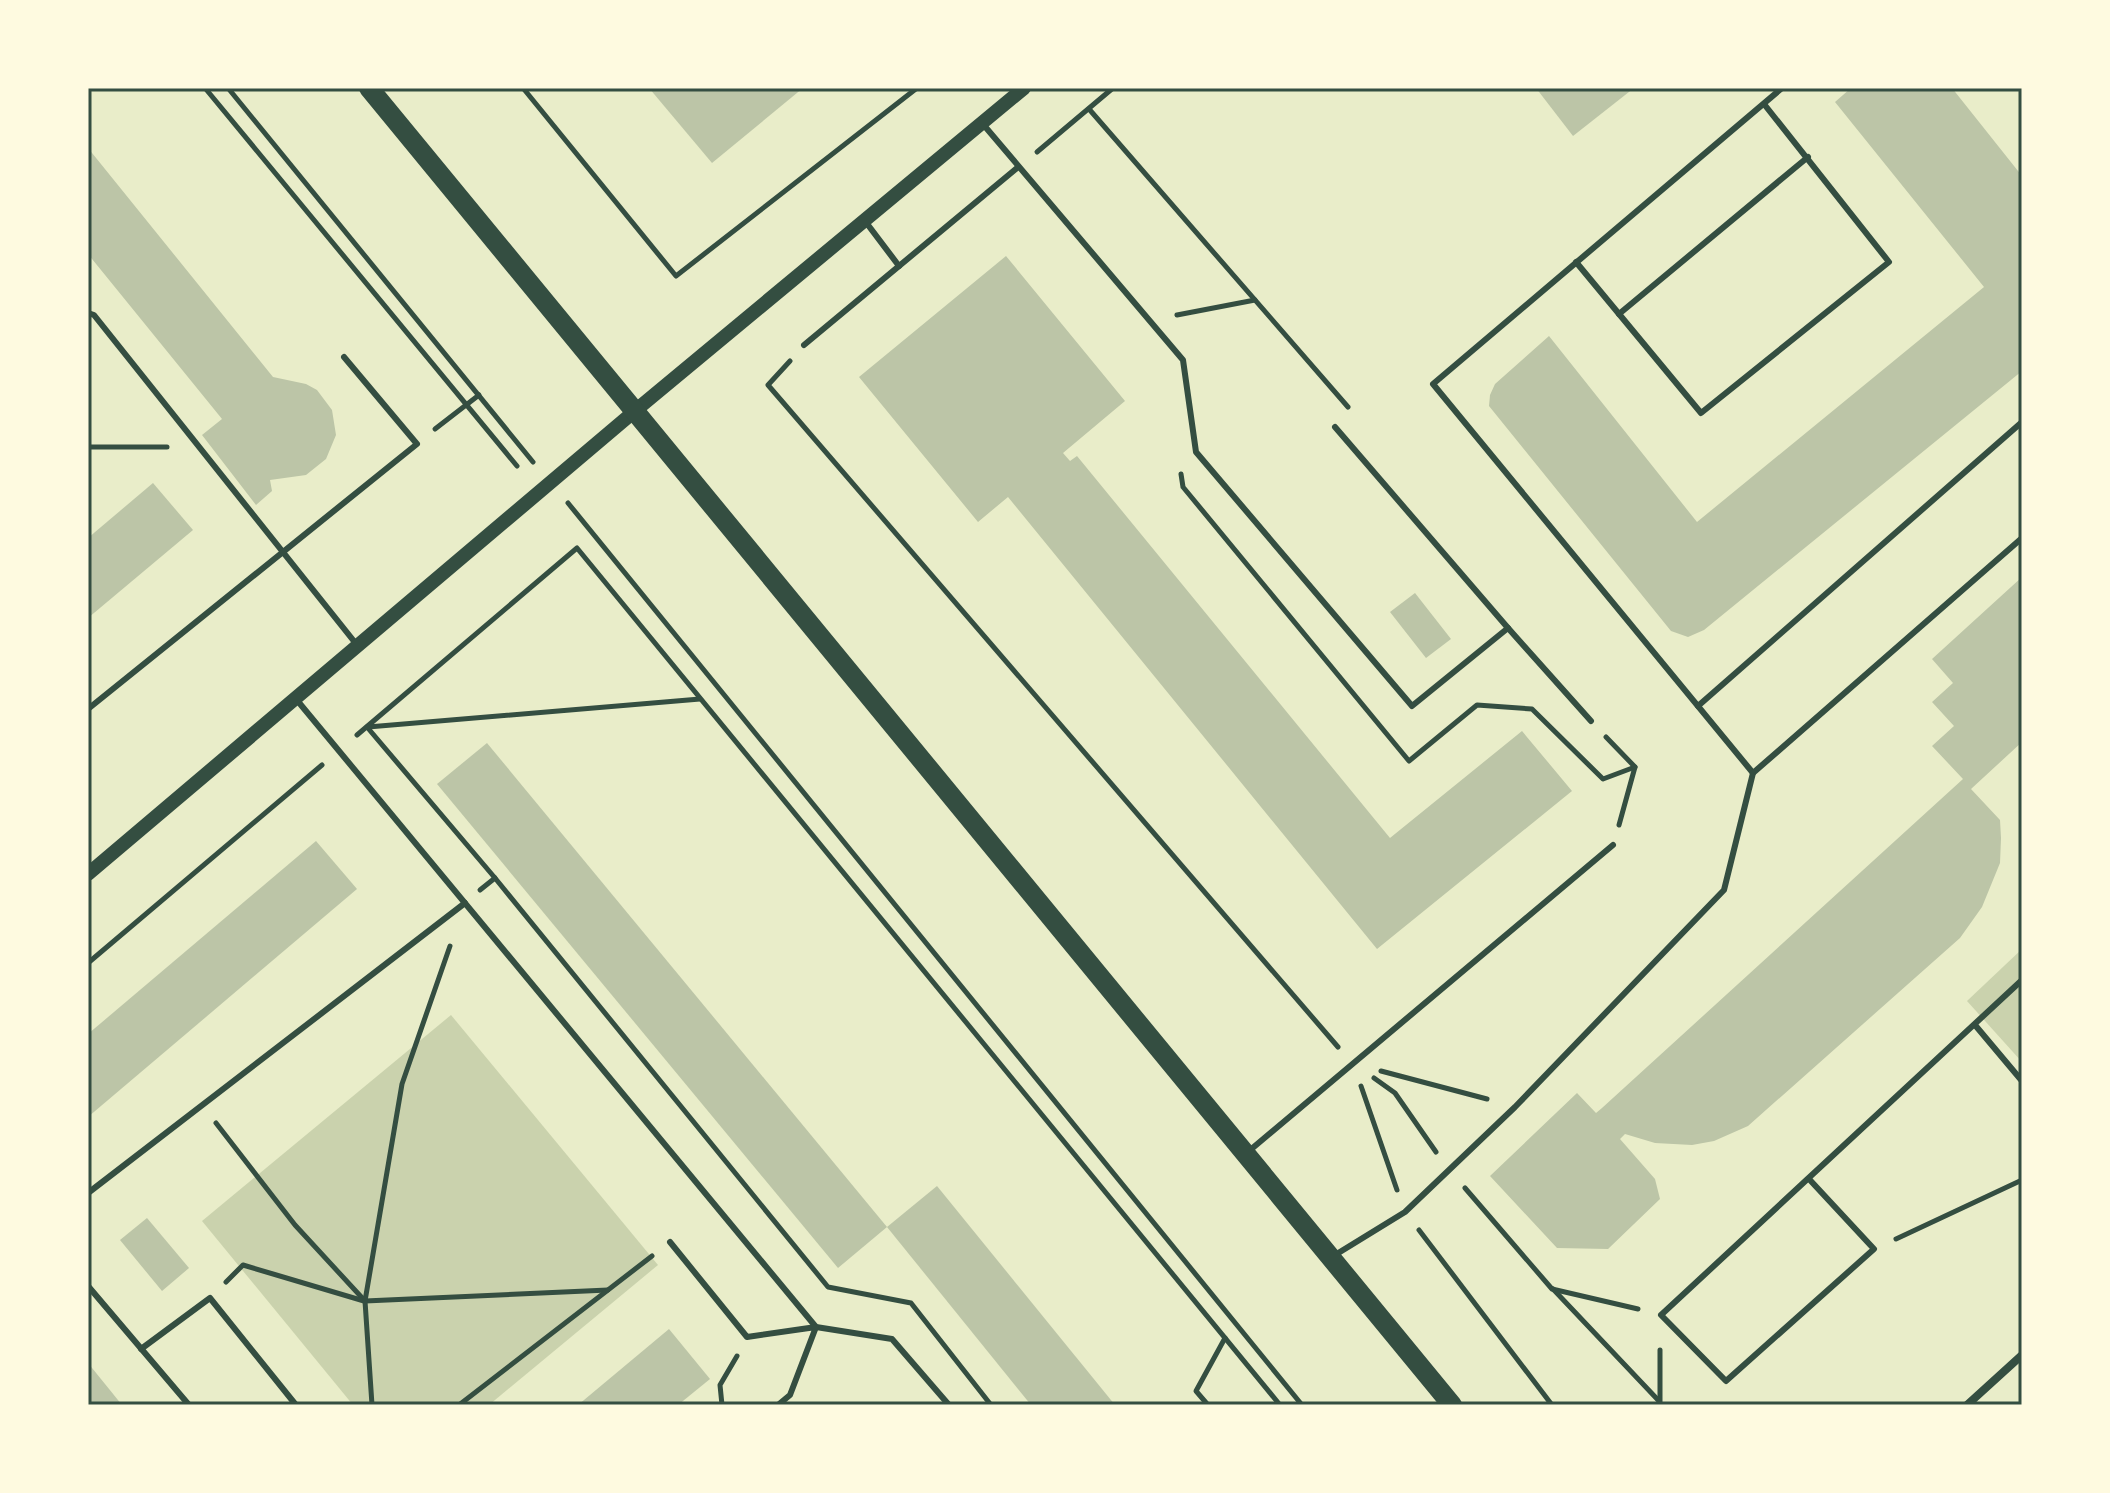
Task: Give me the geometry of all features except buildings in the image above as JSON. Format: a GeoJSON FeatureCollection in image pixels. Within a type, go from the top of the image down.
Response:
{"type":"FeatureCollection","features":[{"type":"Feature","properties":{"kind":"main road"},"geometry":{"type":"LineString","coordinates":[[369,88],[1452,1405]]}},
{"type":"Feature","properties":{"kind":"street"},"geometry":{"type":"LineString","coordinates":[[88,874],[550,482],[1024,88]]}},
{"type":"Feature","properties":{"kind":"street"},"geometry":{"type":"LineString","coordinates":[[1967,1405],[2022,1355]]}},
{"type":"Feature","properties":{"kind":"lane"},"geometry":{"type":"LineString","coordinates":[[1753,773],[1433,384],[1782,88]]}},
{"type":"Feature","properties":{"kind":"lane"},"geometry":{"type":"LineString","coordinates":[[1576,262],[1701,413],[1889,262],[1764,104]]}},
{"type":"Feature","properties":{"kind":"lane"},"geometry":{"type":"LineString","coordinates":[[982,123],[1017,168],[1183,360],[1196,452],[1412,706],[1508,628]]}},
{"type":"Feature","properties":{"kind":"lane"},"geometry":{"type":"LineString","coordinates":[[1619,314],[1808,157]]}},
{"type":"Feature","properties":{"kind":"lane"},"geometry":{"type":"LineString","coordinates":[[804,345],[1017,168]]}},
{"type":"Feature","properties":{"kind":"lane"},"geometry":{"type":"LineString","coordinates":[[865,221],[899,266]]}},
{"type":"Feature","properties":{"kind":"lane"},"geometry":{"type":"LineString","coordinates":[[88,313],[94,315],[358,645]]}},
{"type":"Feature","properties":{"kind":"lane"},"geometry":{"type":"LineString","coordinates":[[88,709],[417,444],[344,357]]}},
{"type":"Feature","properties":{"kind":"lane"},"geometry":{"type":"LineString","coordinates":[[1698,706],[2022,422]]}},
{"type":"Feature","properties":{"kind":"lane"},"geometry":{"type":"LineString","coordinates":[[1335,427],[1591,721]]}},
{"type":"Feature","properties":{"kind":"lane"},"geometry":{"type":"LineString","coordinates":[[1332,1257],[1405,1212],[1450,1171],[1724,890],[1753,773],[2022,538]]}},
{"type":"Feature","properties":{"kind":"lane"},"geometry":{"type":"LineString","coordinates":[[295,698],[816,1327]]}},
{"type":"Feature","properties":{"kind":"lane"},"geometry":{"type":"LineString","coordinates":[[1246,1154],[1613,845]]}},
{"type":"Feature","properties":{"kind":"lane"},"geometry":{"type":"LineString","coordinates":[[88,1193],[465,903]]}},
{"type":"Feature","properties":{"kind":"lane"},"geometry":{"type":"LineString","coordinates":[[1809,1179],[1874,1249],[1726,1381],[1661,1315],[2022,980]]}},
{"type":"Feature","properties":{"kind":"lane"},"geometry":{"type":"LineString","coordinates":[[1975,1025],[2022,1081]]}},
{"type":"Feature","properties":{"kind":"lane"},"geometry":{"type":"LineString","coordinates":[[670,1242],[747,1337],[816,1327],[892,1339],[949,1405]]}},
{"type":"Feature","properties":{"kind":"lane"},"geometry":{"type":"LineString","coordinates":[[88,1286],[189,1405]]}},
{"type":"Feature","properties":{"kind":"lane"},"geometry":{"type":"LineString","coordinates":[[141,1349],[210,1298],[296,1405]]}},
{"type":"Feature","properties":{"kind":"lane"},"geometry":{"type":"LineString","coordinates":[[778,1405],[790,1395],[816,1327]]}},
{"type":"Feature","properties":{"kind":"path"},"geometry":{"type":"LineString","coordinates":[[205,88],[517,466]]}},
{"type":"Feature","properties":{"kind":"path"},"geometry":{"type":"LineString","coordinates":[[228,88],[1302,1405]]}},
{"type":"Feature","properties":{"kind":"path"},"geometry":{"type":"LineString","coordinates":[[523,88],[676,276],[917,88]]}},
{"type":"Feature","properties":{"kind":"path"},"geometry":{"type":"LineString","coordinates":[[1017,168],[1113,88]]}},
{"type":"Feature","properties":{"kind":"path"},"geometry":{"type":"LineString","coordinates":[[1089,109],[1353,412],[1335,427]]}},
{"type":"Feature","properties":{"kind":"path"},"geometry":{"type":"LineString","coordinates":[[1149,321],[1255,300]]}},
{"type":"Feature","properties":{"kind":"path"},"geometry":{"type":"LineString","coordinates":[[804,345],[768,385],[1353,1064],[1395,1093],[1450,1171],[1552,1289],[1660,1403]]}},
{"type":"Feature","properties":{"kind":"path"},"geometry":{"type":"LineString","coordinates":[[417,444],[479,395]]}},
{"type":"Feature","properties":{"kind":"path"},"geometry":{"type":"LineString","coordinates":[[88,447],[200,446]]}},
{"type":"Feature","properties":{"kind":"path"},"geometry":{"type":"LineString","coordinates":[[577,548],[1280,1405]]}},
{"type":"Feature","properties":{"kind":"path"},"geometry":{"type":"LineString","coordinates":[[701,699],[367,727],[495,878],[828,1287],[911,1303],[991,1405]]}},
{"type":"Feature","properties":{"kind":"path"},"geometry":{"type":"LineString","coordinates":[[1591,721],[1635,767],[1613,845]]}},
{"type":"Feature","properties":{"kind":"path"},"geometry":{"type":"LineString","coordinates":[[372,1405],[365,1301],[402,1084],[465,903]]}},
{"type":"Feature","properties":{"kind":"path"},"geometry":{"type":"LineString","coordinates":[[1353,1064],[1515,1107]]}},
{"type":"Feature","properties":{"kind":"path"},"geometry":{"type":"LineString","coordinates":[[1353,1064],[1405,1212],[1552,1405]]}},
{"type":"Feature","properties":{"kind":"path"},"geometry":{"type":"LineString","coordinates":[[202,1105],[295,1225],[365,1301]]}},
{"type":"Feature","properties":{"kind":"path"},"geometry":{"type":"LineString","coordinates":[[1874,1249],[2022,1180]]}},
{"type":"Feature","properties":{"kind":"path"},"geometry":{"type":"LineString","coordinates":[[459,1405],[670,1242]]}},
{"type":"Feature","properties":{"kind":"path"},"geometry":{"type":"LineString","coordinates":[[210,1298],[243,1265],[365,1301],[608,1290]]}},
{"type":"Feature","properties":{"kind":"path"},"geometry":{"type":"LineString","coordinates":[[1552,1289],[1661,1315],[1660,1403]]}},
{"type":"Feature","properties":{"kind":"path"},"geometry":{"type":"LineString","coordinates":[[722,1405],[720,1385],[747,1337]]}},
{"type":"Feature","properties":{"kind":"path"},"geometry":{"type":"LineString","coordinates":[[1208,1405],[1196,1391],[1225,1338]]}},
{"type":"Feature","properties":{"kind":"green space"},"geometry":{"type":"Polygon","coordinates":[[[2022,949],[2022,1062],[1967,1001],[2022,949]]]}},
{"type":"Feature","properties":{"kind":"green space"},"geometry":{"type":"Polygon","coordinates":[[[451,1015],[658,1265],[489,1405],[353,1405],[202,1221],[451,1015]]]}}]}
